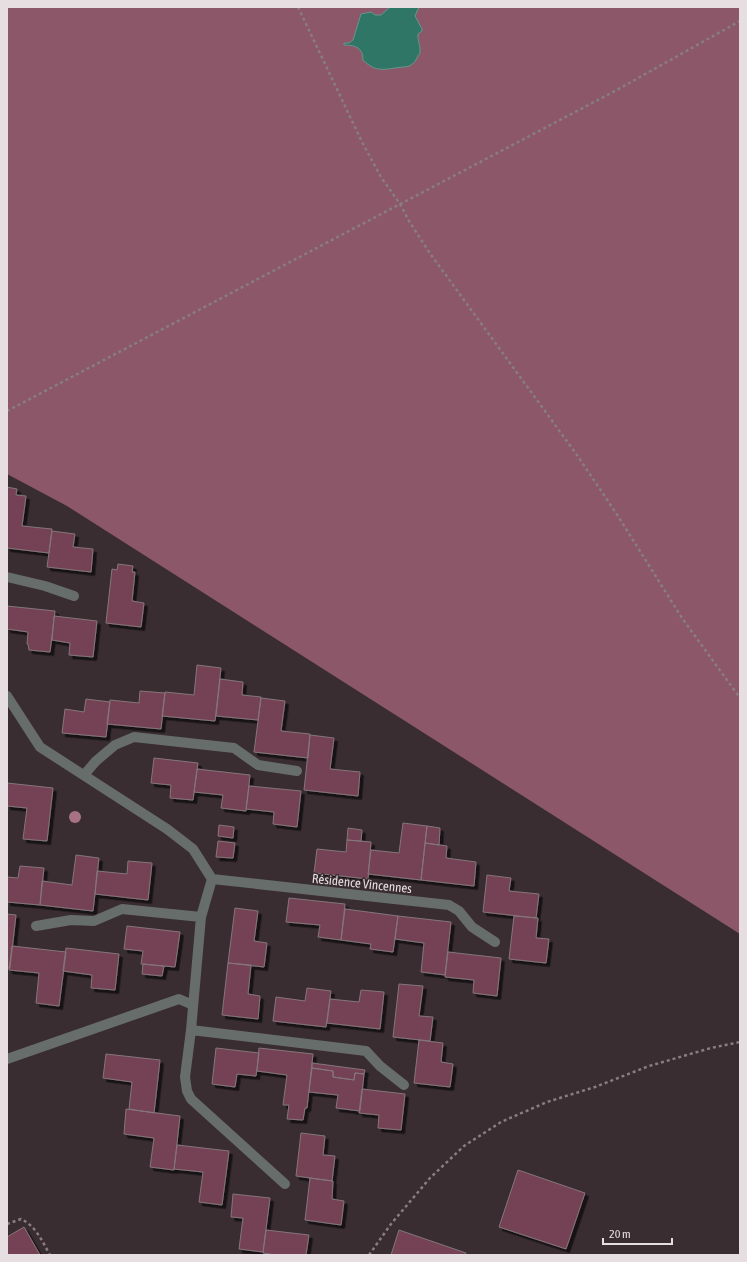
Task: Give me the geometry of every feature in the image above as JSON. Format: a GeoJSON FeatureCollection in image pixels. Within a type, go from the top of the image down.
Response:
{"type":"FeatureCollection","features":[{"type":"Feature","properties":{"kind":"street"},"geometry":{"type":"LineString","coordinates":[[7,577],[45,586],[74,596]]}},
{"type":"Feature","properties":{"kind":"street"},"geometry":{"type":"LineString","coordinates":[[7,696],[40,747],[167,829],[193,849],[212,879],[201,917],[186,1077],[187,1091],[191,1099],[285,1184]]}},
{"type":"Feature","properties":{"kind":"street"},"geometry":{"type":"LineString","coordinates":[[84,775],[96,761],[115,745],[134,737],[234,748],[258,766],[297,771]]}},
{"type":"Feature","properties":{"kind":"street","name":"Résidence Vincennes"},"geometry":{"type":"LineString","coordinates":[[212,879],[449,906],[459,911],[472,927],[495,942]]}},
{"type":"Feature","properties":{"kind":"street"},"geometry":{"type":"LineString","coordinates":[[36,926],[71,920],[94,920],[122,908],[201,917]]}},
{"type":"Feature","properties":{"kind":"street"},"geometry":{"type":"LineString","coordinates":[[7,1059],[178,999],[193,1005]]}},
{"type":"Feature","properties":{"kind":"street"},"geometry":{"type":"LineString","coordinates":[[191,1030],[366,1051],[380,1066],[404,1085]]}},
{"type":"Feature","properties":{"kind":"path"},"geometry":{"type":"LineString","coordinates":[[298,7],[362,142],[381,177],[400,204],[409,221],[429,252],[577,455],[616,513],[682,618],[740,698]]}},
{"type":"Feature","properties":{"kind":"path"},"geometry":{"type":"LineString","coordinates":[[7,411],[615,91],[740,21]]}},
{"type":"Feature","properties":{"kind":"path"},"geometry":{"type":"LineString","coordinates":[[368,1255],[391,1224],[430,1178],[464,1146],[501,1122],[547,1102],[595,1087],[649,1066],[711,1048],[740,1042]]}},
{"type":"Feature","properties":{"kind":"path"},"geometry":{"type":"LineString","coordinates":[[7,1224],[21,1219],[28,1222],[34,1228],[50,1255]]}},
{"type":"Feature","properties":{"kind":"shaded area"},"geometry":{"type":"Polygon","coordinates":[[[7,7],[740,7],[740,934],[67,506],[7,474],[7,7]]]}},
{"type":"Feature","properties":{"kind":"shaded area"},"geometry":{"type":"Polygon","coordinates":[[[390,7],[419,7],[415,16],[422,29],[422,31],[418,34],[420,53],[413,64],[405,67],[378,69],[367,64],[363,60],[362,53],[358,48],[344,45],[344,43],[349,43],[353,40],[361,14],[371,12],[375,15],[381,15],[390,7]]]}},
{"type":"Feature","properties":{"kind":"building"},"geometry":{"type":"Polygon","coordinates":[[[7,487],[17,489],[16,495],[26,496],[22,526],[52,529],[49,553],[7,548],[7,487]]]}},
{"type":"Feature","properties":{"kind":"building"},"geometry":{"type":"Polygon","coordinates":[[[52,531],[75,534],[73,547],[93,549],[91,572],[47,567],[52,531]]]}},
{"type":"Feature","properties":{"kind":"building"},"geometry":{"type":"Polygon","coordinates":[[[118,564],[133,566],[132,572],[135,572],[132,601],[144,603],[141,627],[106,623],[112,569],[117,570],[118,564]]]}},
{"type":"Feature","properties":{"kind":"building"},"geometry":{"type":"Polygon","coordinates":[[[7,606],[55,611],[50,652],[29,650],[27,644],[28,632],[7,629],[7,606]]]}},
{"type":"Feature","properties":{"kind":"building"},"geometry":{"type":"Polygon","coordinates":[[[54,616],[97,621],[93,657],[69,655],[70,643],[52,640],[54,616]]]}},
{"type":"Feature","properties":{"kind":"building"},"geometry":{"type":"Polygon","coordinates":[[[197,665],[221,668],[215,721],[162,716],[165,692],[194,695],[197,665]]]}},
{"type":"Feature","properties":{"kind":"building"},"geometry":{"type":"Polygon","coordinates":[[[220,679],[243,682],[242,695],[261,697],[258,720],[216,716],[220,679]]]}},
{"type":"Feature","properties":{"kind":"building"},"geometry":{"type":"Polygon","coordinates":[[[140,691],[165,693],[161,729],[107,724],[110,700],[139,703],[140,691]]]}},
{"type":"Feature","properties":{"kind":"building"},"geometry":{"type":"Polygon","coordinates":[[[261,698],[285,701],[281,731],[310,734],[308,758],[254,752],[261,698]]]}},
{"type":"Feature","properties":{"kind":"building"},"geometry":{"type":"Polygon","coordinates":[[[86,699],[110,702],[106,737],[62,733],[65,709],[84,712],[86,699]]]}},
{"type":"Feature","properties":{"kind":"building"},"geometry":{"type":"Polygon","coordinates":[[[310,735],[334,738],[330,769],[360,772],[358,796],[304,790],[310,735]]]}},
{"type":"Feature","properties":{"kind":"building"},"geometry":{"type":"Polygon","coordinates":[[[154,758],[198,763],[193,800],[170,798],[171,785],[151,783],[154,758]]]}},
{"type":"Feature","properties":{"kind":"building"},"geometry":{"type":"Polygon","coordinates":[[[197,769],[250,775],[246,811],[221,808],[223,795],[194,792],[197,769]]]}},
{"type":"Feature","properties":{"kind":"building"},"geometry":{"type":"Polygon","coordinates":[[[7,783],[53,788],[47,841],[23,839],[27,808],[7,806],[7,783]]]}},
{"type":"Feature","properties":{"kind":"building"},"geometry":{"type":"Polygon","coordinates":[[[249,786],[301,791],[297,827],[273,824],[274,812],[246,809],[249,786]]]}},
{"type":"Feature","properties":{"kind":"building"},"geometry":{"type":"Polygon","coordinates":[[[403,823],[427,826],[421,880],[368,874],[371,850],[399,853],[403,823]]]}},
{"type":"Feature","properties":{"kind":"building"},"geometry":{"type":"Polygon","coordinates":[[[219,825],[234,827],[233,838],[218,836],[219,825]]]}},
{"type":"Feature","properties":{"kind":"building"},"geometry":{"type":"Polygon","coordinates":[[[427,826],[440,828],[439,845],[425,843],[427,826]]]}},
{"type":"Feature","properties":{"kind":"building"},"geometry":{"type":"Polygon","coordinates":[[[348,828],[362,830],[361,841],[347,840],[348,828]]]}},
{"type":"Feature","properties":{"kind":"building"},"geometry":{"type":"Polygon","coordinates":[[[347,840],[371,842],[368,879],[314,873],[317,849],[346,852],[347,840]]]}},
{"type":"Feature","properties":{"kind":"building"},"geometry":{"type":"Polygon","coordinates":[[[218,841],[235,843],[233,858],[216,857],[218,841]]]}},
{"type":"Feature","properties":{"kind":"building"},"geometry":{"type":"Polygon","coordinates":[[[425,843],[447,846],[446,858],[476,862],[474,886],[421,880],[425,843]]]}},
{"type":"Feature","properties":{"kind":"building"},"geometry":{"type":"Polygon","coordinates":[[[76,855],[99,858],[93,911],[40,905],[42,881],[72,885],[76,855]]]}},
{"type":"Feature","properties":{"kind":"building"},"geometry":{"type":"Polygon","coordinates":[[[128,861],[152,863],[148,900],[95,894],[97,871],[127,874],[128,861]]]}},
{"type":"Feature","properties":{"kind":"building"},"geometry":{"type":"Polygon","coordinates":[[[20,866],[44,868],[40,905],[7,902],[7,877],[18,878],[20,866]]]}},
{"type":"Feature","properties":{"kind":"building"},"geometry":{"type":"Polygon","coordinates":[[[487,875],[511,878],[509,891],[539,894],[536,918],[483,912],[487,875]]]}},
{"type":"Feature","properties":{"kind":"building"},"geometry":{"type":"Polygon","coordinates":[[[289,898],[345,904],[341,940],[318,937],[320,925],[286,922],[289,898]]]}},
{"type":"Feature","properties":{"kind":"building"},"geometry":{"type":"Polygon","coordinates":[[[235,908],[258,911],[254,941],[267,943],[264,967],[228,963],[235,908]]]}},
{"type":"Feature","properties":{"kind":"building"},"geometry":{"type":"Polygon","coordinates":[[[345,909],[398,916],[393,952],[370,949],[371,944],[341,940],[345,909]]]}},
{"type":"Feature","properties":{"kind":"building"},"geometry":{"type":"Polygon","coordinates":[[[7,914],[16,915],[10,968],[7,968],[7,914]]]}},
{"type":"Feature","properties":{"kind":"building"},"geometry":{"type":"Polygon","coordinates":[[[398,916],[451,922],[445,975],[421,972],[424,943],[395,939],[398,916]]]}},
{"type":"Feature","properties":{"kind":"building"},"geometry":{"type":"Polygon","coordinates":[[[514,916],[538,918],[536,938],[549,939],[546,963],[509,959],[514,916]]]}},
{"type":"Feature","properties":{"kind":"building"},"geometry":{"type":"Polygon","coordinates":[[[127,926],[180,932],[175,967],[141,964],[143,951],[124,949],[127,926]]]}},
{"type":"Feature","properties":{"kind":"building"},"geometry":{"type":"Polygon","coordinates":[[[12,946],[66,952],[59,1006],[36,1003],[39,973],[9,970],[12,946]]]}},
{"type":"Feature","properties":{"kind":"building"},"geometry":{"type":"Polygon","coordinates":[[[66,948],[119,954],[115,990],[91,988],[92,975],[63,971],[66,948]]]}},
{"type":"Feature","properties":{"kind":"building"},"geometry":{"type":"Polygon","coordinates":[[[448,952],[501,958],[497,996],[473,993],[474,980],[445,977],[448,952]]]}},
{"type":"Feature","properties":{"kind":"building"},"geometry":{"type":"Polygon","coordinates":[[[228,963],[251,965],[248,994],[260,996],[258,1019],[222,1015],[228,963]]]}},
{"type":"Feature","properties":{"kind":"building"},"geometry":{"type":"Polygon","coordinates":[[[143,964],[164,966],[162,976],[142,974],[143,964]]]}},
{"type":"Feature","properties":{"kind":"building"},"geometry":{"type":"Polygon","coordinates":[[[399,984],[423,986],[419,1016],[433,1017],[430,1041],[393,1037],[399,984]]]}},
{"type":"Feature","properties":{"kind":"building"},"geometry":{"type":"Polygon","coordinates":[[[307,988],[331,991],[326,1027],[273,1021],[276,997],[305,1001],[307,988]]]}},
{"type":"Feature","properties":{"kind":"building"},"geometry":{"type":"Polygon","coordinates":[[[361,990],[384,992],[380,1029],[327,1023],[330,999],[359,1002],[361,990]]]}},
{"type":"Feature","properties":{"kind":"building"},"geometry":{"type":"Polygon","coordinates":[[[419,1040],[443,1043],[441,1062],[453,1064],[450,1087],[414,1083],[419,1040]]]}},
{"type":"Feature","properties":{"kind":"building"},"geometry":{"type":"Polygon","coordinates":[[[216,1048],[259,1053],[256,1076],[237,1074],[235,1087],[212,1084],[216,1048]]]}},
{"type":"Feature","properties":{"kind":"building"},"geometry":{"type":"Polygon","coordinates":[[[259,1048],[313,1054],[307,1108],[305,1108],[303,1120],[287,1119],[289,1105],[283,1105],[287,1075],[257,1071],[259,1048]]]}},
{"type":"Feature","properties":{"kind":"building"},"geometry":{"type":"Polygon","coordinates":[[[106,1054],[160,1060],[154,1113],[129,1109],[132,1082],[103,1078],[106,1054]]]}},
{"type":"Feature","properties":{"kind":"building"},"geometry":{"type":"Polygon","coordinates":[[[312,1063],[365,1070],[364,1074],[355,1073],[354,1080],[333,1077],[333,1071],[312,1068],[312,1063]]]}},
{"type":"Feature","properties":{"kind":"building"},"geometry":{"type":"Polygon","coordinates":[[[312,1068],[333,1071],[333,1077],[354,1080],[355,1073],[364,1074],[360,1111],[336,1108],[338,1095],[309,1092],[312,1068]]]}},
{"type":"Feature","properties":{"kind":"building"},"geometry":{"type":"Polygon","coordinates":[[[362,1089],[405,1094],[401,1130],[378,1128],[379,1115],[359,1113],[362,1089]]]}},
{"type":"Feature","properties":{"kind":"building"},"geometry":{"type":"Polygon","coordinates":[[[126,1109],[180,1116],[174,1170],[150,1167],[154,1138],[124,1134],[126,1109]]]}},
{"type":"Feature","properties":{"kind":"building"},"geometry":{"type":"Polygon","coordinates":[[[301,1133],[325,1136],[323,1155],[335,1156],[332,1181],[296,1176],[301,1133]]]}},
{"type":"Feature","properties":{"kind":"building"},"geometry":{"type":"Polygon","coordinates":[[[177,1145],[229,1151],[222,1205],[199,1202],[203,1172],[174,1169],[177,1145]]]}},
{"type":"Feature","properties":{"kind":"building"},"geometry":{"type":"Polygon","coordinates":[[[518,1170],[585,1193],[566,1249],[499,1227],[518,1170]]]}},
{"type":"Feature","properties":{"kind":"building"},"geometry":{"type":"Polygon","coordinates":[[[310,1178],[333,1181],[332,1199],[344,1201],[341,1225],[305,1220],[310,1178]]]}},
{"type":"Feature","properties":{"kind":"building"},"geometry":{"type":"Polygon","coordinates":[[[233,1194],[270,1198],[263,1252],[239,1249],[243,1218],[231,1217],[233,1194]]]}},
{"type":"Feature","properties":{"kind":"building"},"geometry":{"type":"Polygon","coordinates":[[[24,1227],[40,1255],[7,1255],[7,1237],[24,1227]]]}},
{"type":"Feature","properties":{"kind":"building"},"geometry":{"type":"Polygon","coordinates":[[[266,1230],[309,1235],[306,1255],[276,1255],[263,1253],[266,1230]]]}},
{"type":"Feature","properties":{"kind":"building"},"geometry":{"type":"Polygon","coordinates":[[[399,1230],[466,1253],[465,1255],[391,1255],[399,1230]]]}}]}
